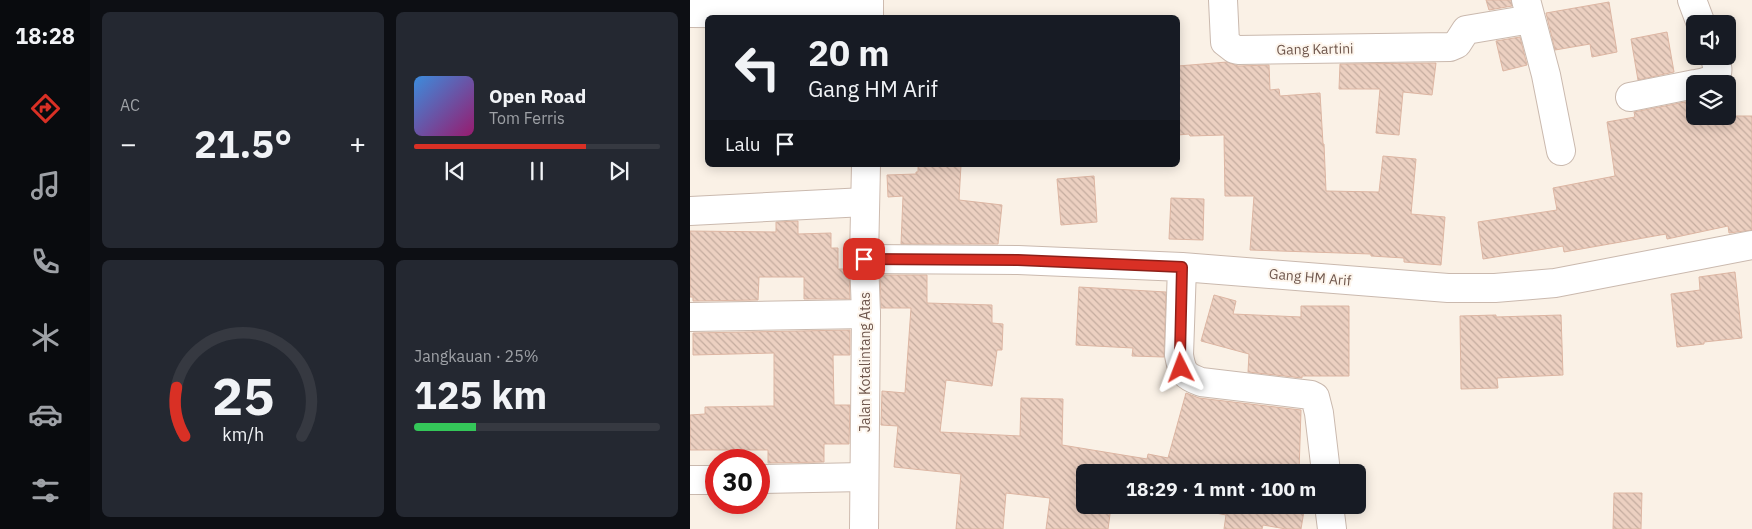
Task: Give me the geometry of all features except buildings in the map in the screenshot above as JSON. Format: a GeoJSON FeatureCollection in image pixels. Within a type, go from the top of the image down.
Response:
{"type":"FeatureCollection","features":[{"type":"Feature","properties":{"kind":"street","name":"Gang Kartini"},"geometry":{"type":"LineString","coordinates":[[1223,0],[1225,42],[1238,50],[1450,47],[1457,44],[1466,30],[1529,10]]}},
{"type":"Feature","properties":{"kind":"street"},"geometry":{"type":"LineString","coordinates":[[1692,0],[1698,15]]}},
{"type":"Feature","properties":{"kind":"street"},"geometry":{"type":"LineString","coordinates":[[1529,10],[1546,75],[1561,151]]}},
{"type":"Feature","properties":{"kind":"street"},"geometry":{"type":"LineString","coordinates":[[690,13],[869,11]]}},
{"type":"Feature","properties":{"kind":"street"},"geometry":{"type":"LineString","coordinates":[[1630,97],[1686,86]]}},
{"type":"Feature","properties":{"kind":"street","name":"Jalan Kotalintang Atas"},"geometry":{"type":"LineString","coordinates":[[864,529],[866,167]]}},
{"type":"Feature","properties":{"kind":"street"},"geometry":{"type":"LineString","coordinates":[[690,211],[865,202]]}},
{"type":"Feature","properties":{"kind":"street","name":"Gang HM Arif"},"geometry":{"type":"LineString","coordinates":[[864,259],[1018,260],[1182,267],[1448,288],[1495,288],[1555,283],[1752,245]]}},
{"type":"Feature","properties":{"kind":"street"},"geometry":{"type":"LineString","coordinates":[[1182,267],[1181,368],[1190,378],[1201,382],[1315,397],[1319,413],[1325,464]]}},
{"type":"Feature","properties":{"kind":"street"},"geometry":{"type":"LineString","coordinates":[[690,317],[866,314]]}},
{"type":"Feature","properties":{"kind":"street"},"geometry":{"type":"LineString","coordinates":[[770,479],[864,477]]}},
{"type":"Feature","properties":{"kind":"street"},"geometry":{"type":"LineString","coordinates":[[690,480],[705,480]]}},
{"type":"Feature","properties":{"kind":"street"},"geometry":{"type":"LineString","coordinates":[[1330,514],[1332,529]]}},
{"type":"Feature","properties":{"kind":"route"},"geometry":{"type":"LineString","coordinates":[[864,259],[1018,260],[1182,267],[1181,368]]}}]}
